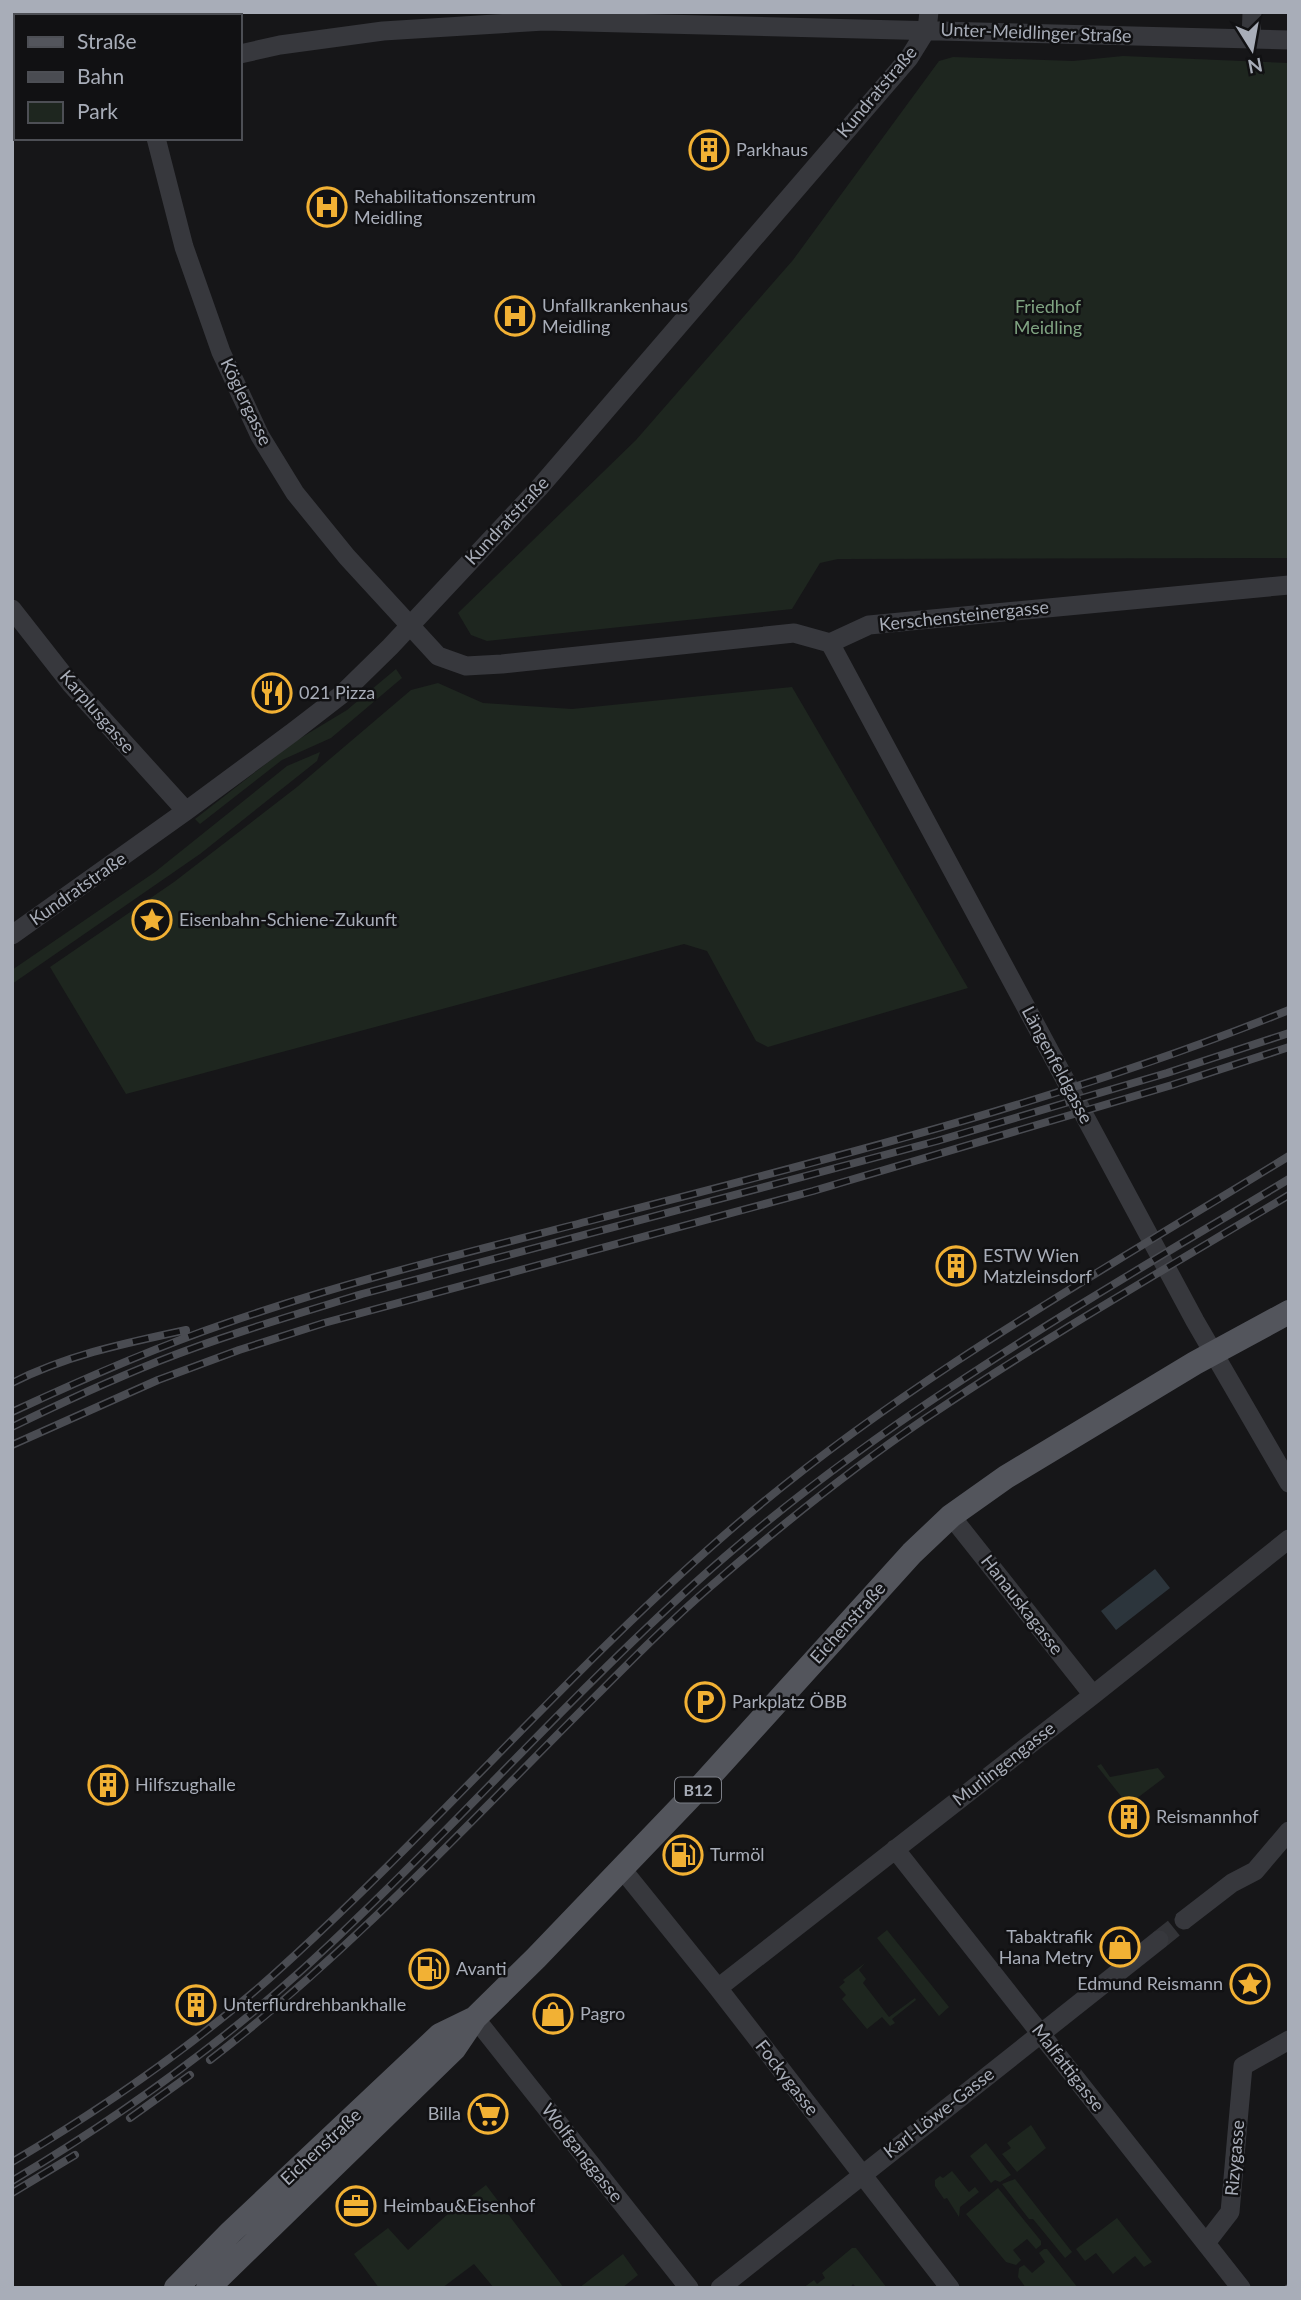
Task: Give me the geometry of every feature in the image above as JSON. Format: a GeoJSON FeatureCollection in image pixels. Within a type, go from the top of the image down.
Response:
{"type":"FeatureCollection","features":[{"type":"Feature","properties":{"kind":"main road","name":"Eichenstraße"},"geometry":{"type":"LineString","coordinates":[[208,2288],[454,2049],[475,2018],[700,1787],[912,1553],[951,1516],[1006,1477],[1212,1353],[1289,1312]]}},
{"type":"Feature","properties":{"kind":"main road","name":"Eichenstraße"},"geometry":{"type":"LineString","coordinates":[[176,2288],[231,2232],[440,2035],[475,2018]]}},
{"type":"Feature","properties":{"kind":"street"},"geometry":{"type":"LineString","coordinates":[[1251,38],[1252,12]]}},
{"type":"Feature","properties":{"kind":"street","name":"Unter-Meidlinger Straße"},"geometry":{"type":"LineString","coordinates":[[242,54],[280,45],[383,31],[530,17],[928,21],[1289,40]]}},
{"type":"Feature","properties":{"kind":"street","name":"Kundratstraße"},"geometry":{"type":"LineString","coordinates":[[12,935],[186,811],[341,695],[410,626],[548,478],[909,58],[928,21]]}},
{"type":"Feature","properties":{"kind":"street","name":"Köglergasse"},"geometry":{"type":"LineString","coordinates":[[157,140],[184,247],[221,352],[260,436],[295,492],[326,532],[410,626]]}},
{"type":"Feature","properties":{"kind":"street","name":"Kerschensteinergasse"},"geometry":{"type":"LineString","coordinates":[[830,643],[869,625],[1289,585]]}},
{"type":"Feature","properties":{"kind":"street","name":"Karplusgasse"},"geometry":{"type":"LineString","coordinates":[[12,609],[70,683],[186,811]]}},
{"type":"Feature","properties":{"kind":"street"},"geometry":{"type":"LineString","coordinates":[[410,626],[438,656],[466,666],[794,633],[830,643]]}},
{"type":"Feature","properties":{"kind":"street","name":"Längenfeldgasse"},"geometry":{"type":"LineString","coordinates":[[830,643],[1212,1353],[1289,1483]]}},
{"type":"Feature","properties":{"kind":"street","name":"Hanauskagasse"},"geometry":{"type":"LineString","coordinates":[[951,1516],[1093,1695]]}},
{"type":"Feature","properties":{"kind":"street","name":"Murlingengasse"},"geometry":{"type":"LineString","coordinates":[[718,1988],[1289,1539]]}},
{"type":"Feature","properties":{"kind":"street"},"geometry":{"type":"LineString","coordinates":[[1184,1920],[1232,1883],[1255,1871],[1289,1831]]}},
{"type":"Feature","properties":{"kind":"street","name":"Malfattigasse"},"geometry":{"type":"LineString","coordinates":[[895,1849],[1241,2288]]}},
{"type":"Feature","properties":{"kind":"street","name":"Fockygasse"},"geometry":{"type":"LineString","coordinates":[[622,1869],[718,1988],[950,2288]]}},
{"type":"Feature","properties":{"kind":"street","name":"Karl-Löwe-Gasse"},"geometry":{"type":"LineString","coordinates":[[720,2288],[1159,1940]]}},
{"type":"Feature","properties":{"kind":"street","name":"Wolfganggasse"},"geometry":{"type":"LineString","coordinates":[[475,2018],[689,2288]]}},
{"type":"Feature","properties":{"kind":"street","name":"Rizygasse"},"geometry":{"type":"LineString","coordinates":[[1206,2242],[1230,2212],[1243,2066],[1289,2040]]}},
{"type":"Feature","properties":{"kind":"green space","name":"Friedhof Meidling"},"geometry":{"type":"Polygon","coordinates":[[[1123,56],[1289,63],[1289,558],[838,559],[820,563],[792,609],[487,641],[471,635],[458,613],[636,440],[793,260],[939,61],[953,57],[1073,61],[1123,56]]]}},
{"type":"Feature","properties":{"kind":"green space"},"geometry":{"type":"Polygon","coordinates":[[[396,669],[402,678],[331,738],[282,760],[200,824],[195,819],[294,742],[347,710],[396,669]]]}},
{"type":"Feature","properties":{"kind":"green space"},"geometry":{"type":"Polygon","coordinates":[[[438,683],[483,703],[572,709],[792,687],[968,988],[768,1047],[756,1041],[707,951],[684,944],[126,1094],[50,967],[174,882],[297,787],[411,690],[438,683]]]}},
{"type":"Feature","properties":{"kind":"green space"},"geometry":{"type":"Polygon","coordinates":[[[320,752],[317,761],[200,854],[12,984],[12,970],[155,872],[287,766],[320,752]]]}},
{"type":"Feature","properties":{"kind":"green space"},"geometry":{"type":"Polygon","coordinates":[[[1101,1764],[1110,1777],[1158,1768],[1165,1777],[1128,1805],[1097,1766],[1101,1764]]]}},
{"type":"Feature","properties":{"kind":"green space"},"geometry":{"type":"Polygon","coordinates":[[[887,1930],[949,2007],[939,2016],[877,1938],[887,1930]]]}},
{"type":"Feature","properties":{"kind":"green space"},"geometry":{"type":"Polygon","coordinates":[[[865,1963],[859,1970],[866,1979],[863,1983],[889,2017],[915,1998],[916,2000],[892,2019],[895,2023],[890,2026],[882,2017],[867,2029],[842,1999],[846,1995],[839,1987],[845,1982],[843,1980],[865,1963]]]}},
{"type":"Feature","properties":{"kind":"green space"},"geometry":{"type":"Polygon","coordinates":[[[1031,2125],[1046,2148],[1017,2172],[1002,2154],[1011,2148],[1007,2143],[1031,2125]]]}},
{"type":"Feature","properties":{"kind":"green space"},"geometry":{"type":"Polygon","coordinates":[[[986,2143],[1011,2175],[1000,2182],[995,2180],[991,2183],[970,2156],[986,2143]]]}},
{"type":"Feature","properties":{"kind":"green space"},"geometry":{"type":"Polygon","coordinates":[[[952,2171],[969,2192],[975,2187],[979,2192],[960,2207],[959,2217],[947,2198],[944,2199],[935,2186],[935,2180],[952,2171]]]}},
{"type":"Feature","properties":{"kind":"green space"},"geometry":{"type":"Polygon","coordinates":[[[1015,2179],[1072,2252],[1065,2258],[1033,2219],[1029,2219],[1002,2184],[1015,2179]]]}},
{"type":"Feature","properties":{"kind":"green space"},"geometry":{"type":"Polygon","coordinates":[[[486,2185],[564,2288],[494,2288],[474,2264],[442,2288],[379,2288],[354,2254],[388,2228],[408,2250],[449,2213],[486,2185]]]}},
{"type":"Feature","properties":{"kind":"green space"},"geometry":{"type":"Polygon","coordinates":[[[998,2188],[1041,2241],[1041,2245],[1036,2249],[1027,2239],[1013,2250],[1021,2260],[1016,2265],[1006,2262],[966,2214],[998,2188]]]}},
{"type":"Feature","properties":{"kind":"green space"},"geometry":{"type":"Polygon","coordinates":[[[1117,2218],[1152,2262],[1144,2267],[1135,2256],[1113,2274],[1096,2253],[1085,2261],[1076,2249],[1117,2218]]]}},
{"type":"Feature","properties":{"kind":"green space"},"geometry":{"type":"Polygon","coordinates":[[[852,2248],[856,2248],[887,2288],[857,2288],[853,2284],[850,2288],[803,2288],[814,2280],[817,2284],[825,2278],[822,2273],[852,2248]]]}},
{"type":"Feature","properties":{"kind":"green space"},"geometry":{"type":"Polygon","coordinates":[[[1047,2249],[1078,2288],[1026,2288],[1018,2277],[1019,2268],[1024,2265],[1032,2273],[1045,2262],[1039,2253],[1047,2249]]]}},
{"type":"Feature","properties":{"kind":"green space"},"geometry":{"type":"Polygon","coordinates":[[[623,2254],[638,2275],[622,2288],[579,2288],[623,2254]]]}},
{"type":"Feature","properties":{"kind":"shaded area"},"geometry":{"type":"Polygon","coordinates":[[[1155,1569],[1170,1588],[1116,1630],[1101,1611],[1155,1569]]]}},
{"type":"Feature","properties":{"kind":"tunnel"},"geometry":{"type":"LineString","coordinates":[[1159,1940],[1184,1920]]}},
{"type":"Feature","properties":{"kind":"tram line"},"geometry":{"type":"LineString","coordinates":[[1284,2288],[1289,2284]]}},
{"type":"Feature","properties":{"kind":"railway"},"geometry":{"type":"LineString","coordinates":[[12,1412],[143,1354],[269,1309],[407,1268],[944,1126],[1118,1073],[1289,1010]]}},
{"type":"Feature","properties":{"kind":"railway"},"geometry":{"type":"LineString","coordinates":[[12,1427],[159,1361],[234,1334],[362,1294],[937,1141],[1167,1073],[1289,1033]]}},
{"type":"Feature","properties":{"kind":"railway"},"geometry":{"type":"LineString","coordinates":[[12,1445],[158,1380],[324,1323],[813,1191],[1172,1085],[1289,1047]]}},
{"type":"Feature","properties":{"kind":"railway"},"geometry":{"type":"LineString","coordinates":[[12,2162],[146,2075],[272,1976],[391,1863],[682,1573],[743,1519],[807,1468],[872,1419],[1009,1327],[1289,1156]]}},
{"type":"Feature","properties":{"kind":"railway"},"geometry":{"type":"LineString","coordinates":[[12,2181],[163,2082],[269,1999],[402,1874],[644,1631],[763,1525],[907,1417],[981,1367],[1289,1179]]}},
{"type":"Feature","properties":{"kind":"railway"},"geometry":{"type":"LineString","coordinates":[[210,2060],[258,2022],[349,1941],[437,1857],[655,1637],[790,1520],[870,1457],[970,1389],[1289,1195]]}},
{"type":"Feature","properties":{"kind":"railway"},"geometry":{"type":"LineString","coordinates":[[12,1383],[75,1357],[186,1330]]}},
{"type":"Feature","properties":{"kind":"railway"},"geometry":{"type":"LineString","coordinates":[[130,2118],[190,2075]]}},
{"type":"Feature","properties":{"kind":"railway"},"geometry":{"type":"LineString","coordinates":[[12,2193],[75,2155]]}},
{"type":"Feature","properties":{"kind":"place","name":"Parkhaus"},"geometry":{"type":"Point","coordinates":[709,150]}},
{"type":"Feature","properties":{"kind":"place","name":"Rehabilitationszentrum Meidling"},"geometry":{"type":"Point","coordinates":[327,207]}},
{"type":"Feature","properties":{"kind":"place","name":"Unfallkrankenhaus Meidling"},"geometry":{"type":"Point","coordinates":[515,316]}},
{"type":"Feature","properties":{"kind":"place","name":"021 Pizza"},"geometry":{"type":"Point","coordinates":[272,693]}},
{"type":"Feature","properties":{"kind":"place","name":"Eisenbahn-Schiene-Zukunft"},"geometry":{"type":"Point","coordinates":[152,920]}},
{"type":"Feature","properties":{"kind":"place","name":"ESTW Wien Matzleinsdorf"},"geometry":{"type":"Point","coordinates":[956,1266]}},
{"type":"Feature","properties":{"kind":"place","name":"Parkplatz ÖBB"},"geometry":{"type":"Point","coordinates":[705,1702]}},
{"type":"Feature","properties":{"kind":"place","name":"Hilfszughalle"},"geometry":{"type":"Point","coordinates":[108,1785]}},
{"type":"Feature","properties":{"kind":"place","name":"Reismannhof"},"geometry":{"type":"Point","coordinates":[1129,1817]}},
{"type":"Feature","properties":{"kind":"place","name":"Turmöl"},"geometry":{"type":"Point","coordinates":[683,1855]}},
{"type":"Feature","properties":{"kind":"place","name":"Tabaktrafik Hana Metry"},"geometry":{"type":"Point","coordinates":[1120,1947]}},
{"type":"Feature","properties":{"kind":"place","name":"Avanti"},"geometry":{"type":"Point","coordinates":[429,1969]}},
{"type":"Feature","properties":{"kind":"place","name":"Edmund Reismann"},"geometry":{"type":"Point","coordinates":[1250,1984]}},
{"type":"Feature","properties":{"kind":"place","name":"Unterflurdrehbankhalle"},"geometry":{"type":"Point","coordinates":[196,2005]}},
{"type":"Feature","properties":{"kind":"place","name":"Pagro"},"geometry":{"type":"Point","coordinates":[553,2014]}},
{"type":"Feature","properties":{"kind":"place","name":"Billa"},"geometry":{"type":"Point","coordinates":[488,2114]}},
{"type":"Feature","properties":{"kind":"place","name":"Heimbau&Eisenhof"},"geometry":{"type":"Point","coordinates":[356,2206]}}]}
